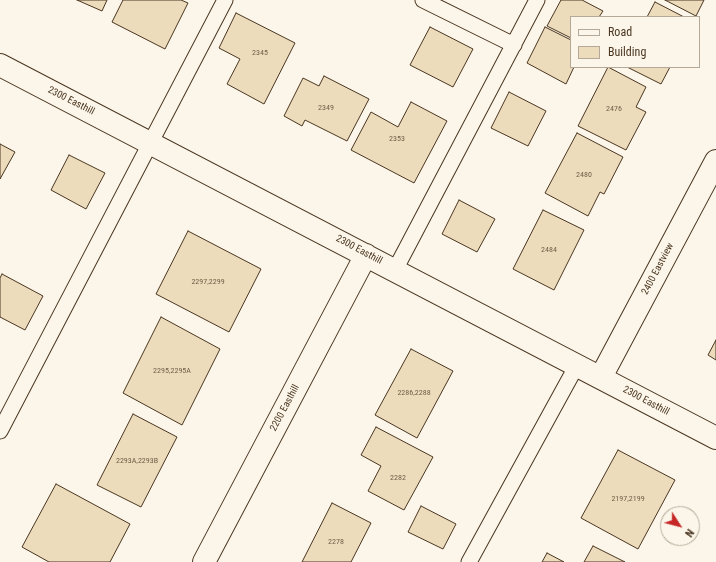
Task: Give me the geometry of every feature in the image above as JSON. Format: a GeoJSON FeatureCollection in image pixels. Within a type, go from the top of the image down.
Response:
{"type":"FeatureCollection","features":[{"type":"Feature","properties":{"kind":"street","name":"2300 Easthill"},"geometry":{"type":"LineString","coordinates":[[0,65],[366,254],[716,438]]}},
{"type":"Feature","properties":{"kind":"street","name":"2400 Eastview"},"geometry":{"type":"LineString","coordinates":[[601,377],[716,161]]}},
{"type":"Feature","properties":{"kind":"street","name":"2200 Easthill"},"geometry":{"type":"LineString","coordinates":[[204,562],[366,254]]}},
{"type":"Feature","properties":{"kind":"lane"},"geometry":{"type":"LineString","coordinates":[[0,431],[225,0]]}},
{"type":"Feature","properties":{"kind":"lane"},"geometry":{"type":"LineString","coordinates":[[423,0],[514,45]]}},
{"type":"Feature","properties":{"kind":"lane"},"geometry":{"type":"LineString","coordinates":[[395,270],[537,0]]}},
{"type":"Feature","properties":{"kind":"lane"},"geometry":{"type":"LineString","coordinates":[[469,562],[578,365]]}},
{"type":"Feature","properties":{"kind":"building"},"geometry":{"type":"Polygon","coordinates":[[[77,0],[107,0],[102,11],[77,0]]]}},
{"type":"Feature","properties":{"kind":"building"},"geometry":{"type":"Polygon","coordinates":[[[123,0],[181,0],[188,3],[165,49],[112,22],[123,0]]]}},
{"type":"Feature","properties":{"kind":"building"},"geometry":{"type":"Polygon","coordinates":[[[561,0],[582,0],[603,11],[600,16],[570,16],[570,38],[547,26],[561,0]]]}},
{"type":"Feature","properties":{"kind":"building"},"geometry":{"type":"Polygon","coordinates":[[[665,0],[704,0],[696,16],[665,0]]]}},
{"type":"Feature","properties":{"kind":"building"},"geometry":{"type":"Polygon","coordinates":[[[655,2],[682,16],[648,16],[655,2]]]}},
{"type":"Feature","properties":{"kind":"building"},"geometry":{"type":"Polygon","coordinates":[[[236,13],[295,43],[264,104],[227,84],[240,59],[219,48],[236,13]]]}},
{"type":"Feature","properties":{"kind":"building"},"geometry":{"type":"Polygon","coordinates":[[[430,27],[473,49],[453,87],[410,65],[430,27]]]}},
{"type":"Feature","properties":{"kind":"building"},"geometry":{"type":"Polygon","coordinates":[[[545,27],[570,40],[570,68],[574,68],[566,84],[527,63],[545,27]]]}},
{"type":"Feature","properties":{"kind":"building"},"geometry":{"type":"Polygon","coordinates":[[[607,68],[646,87],[636,107],[646,112],[626,150],[578,126],[607,68]]]}},
{"type":"Feature","properties":{"kind":"building"},"geometry":{"type":"Polygon","coordinates":[[[629,68],[669,68],[661,84],[629,68]]]}},
{"type":"Feature","properties":{"kind":"building"},"geometry":{"type":"Polygon","coordinates":[[[324,76],[369,99],[347,141],[305,120],[302,126],[284,116],[303,78],[319,86],[324,76]]]}},
{"type":"Feature","properties":{"kind":"building"},"geometry":{"type":"Polygon","coordinates":[[[509,92],[546,111],[528,146],[491,128],[509,92]]]}},
{"type":"Feature","properties":{"kind":"building"},"geometry":{"type":"Polygon","coordinates":[[[411,102],[447,121],[414,183],[351,150],[371,112],[398,127],[411,102]]]}},
{"type":"Feature","properties":{"kind":"building"},"geometry":{"type":"Polygon","coordinates":[[[577,133],[623,157],[604,194],[600,192],[588,216],[545,193],[577,133]]]}},
{"type":"Feature","properties":{"kind":"building"},"geometry":{"type":"Polygon","coordinates":[[[0,144],[15,152],[0,179],[0,144]]]}},
{"type":"Feature","properties":{"kind":"building"},"geometry":{"type":"Polygon","coordinates":[[[69,155],[105,173],[86,209],[51,190],[69,155]]]}},
{"type":"Feature","properties":{"kind":"building"},"geometry":{"type":"Polygon","coordinates":[[[459,200],[495,219],[477,252],[442,234],[459,200]]]}},
{"type":"Feature","properties":{"kind":"building"},"geometry":{"type":"Polygon","coordinates":[[[543,210],[584,230],[554,290],[513,269],[543,210]]]}},
{"type":"Feature","properties":{"kind":"building"},"geometry":{"type":"Polygon","coordinates":[[[188,231],[261,269],[229,332],[156,294],[188,231]]]}},
{"type":"Feature","properties":{"kind":"building"},"geometry":{"type":"Polygon","coordinates":[[[2,274],[43,296],[25,330],[0,317],[0,278],[2,274]]]}},
{"type":"Feature","properties":{"kind":"building"},"geometry":{"type":"Polygon","coordinates":[[[161,317],[220,349],[182,425],[123,393],[161,317]]]}},
{"type":"Feature","properties":{"kind":"building"},"geometry":{"type":"Polygon","coordinates":[[[716,340],[716,360],[708,355],[716,340]]]}},
{"type":"Feature","properties":{"kind":"building"},"geometry":{"type":"Polygon","coordinates":[[[411,349],[453,371],[417,438],[375,415],[411,349]]]}},
{"type":"Feature","properties":{"kind":"building"},"geometry":{"type":"Polygon","coordinates":[[[133,414],[177,437],[141,507],[97,485],[133,414]]]}},
{"type":"Feature","properties":{"kind":"building"},"geometry":{"type":"Polygon","coordinates":[[[376,427],[433,457],[404,510],[368,491],[381,466],[361,455],[376,427]]]}},
{"type":"Feature","properties":{"kind":"building"},"geometry":{"type":"Polygon","coordinates":[[[618,450],[675,480],[638,549],[581,518],[618,450]]]}},
{"type":"Feature","properties":{"kind":"building"},"geometry":{"type":"Polygon","coordinates":[[[56,484],[130,524],[110,562],[49,562],[22,547],[56,484]]]}},
{"type":"Feature","properties":{"kind":"building"},"geometry":{"type":"Polygon","coordinates":[[[332,503],[371,523],[351,562],[302,562],[332,503]]]}},
{"type":"Feature","properties":{"kind":"building"},"geometry":{"type":"Polygon","coordinates":[[[421,506],[456,524],[443,549],[408,532],[421,506]]]}},
{"type":"Feature","properties":{"kind":"building"},"geometry":{"type":"Polygon","coordinates":[[[593,546],[625,562],[584,562],[593,546]]]}},
{"type":"Feature","properties":{"kind":"building"},"geometry":{"type":"Polygon","coordinates":[[[547,553],[564,562],[542,562],[547,553]]]}}]}
